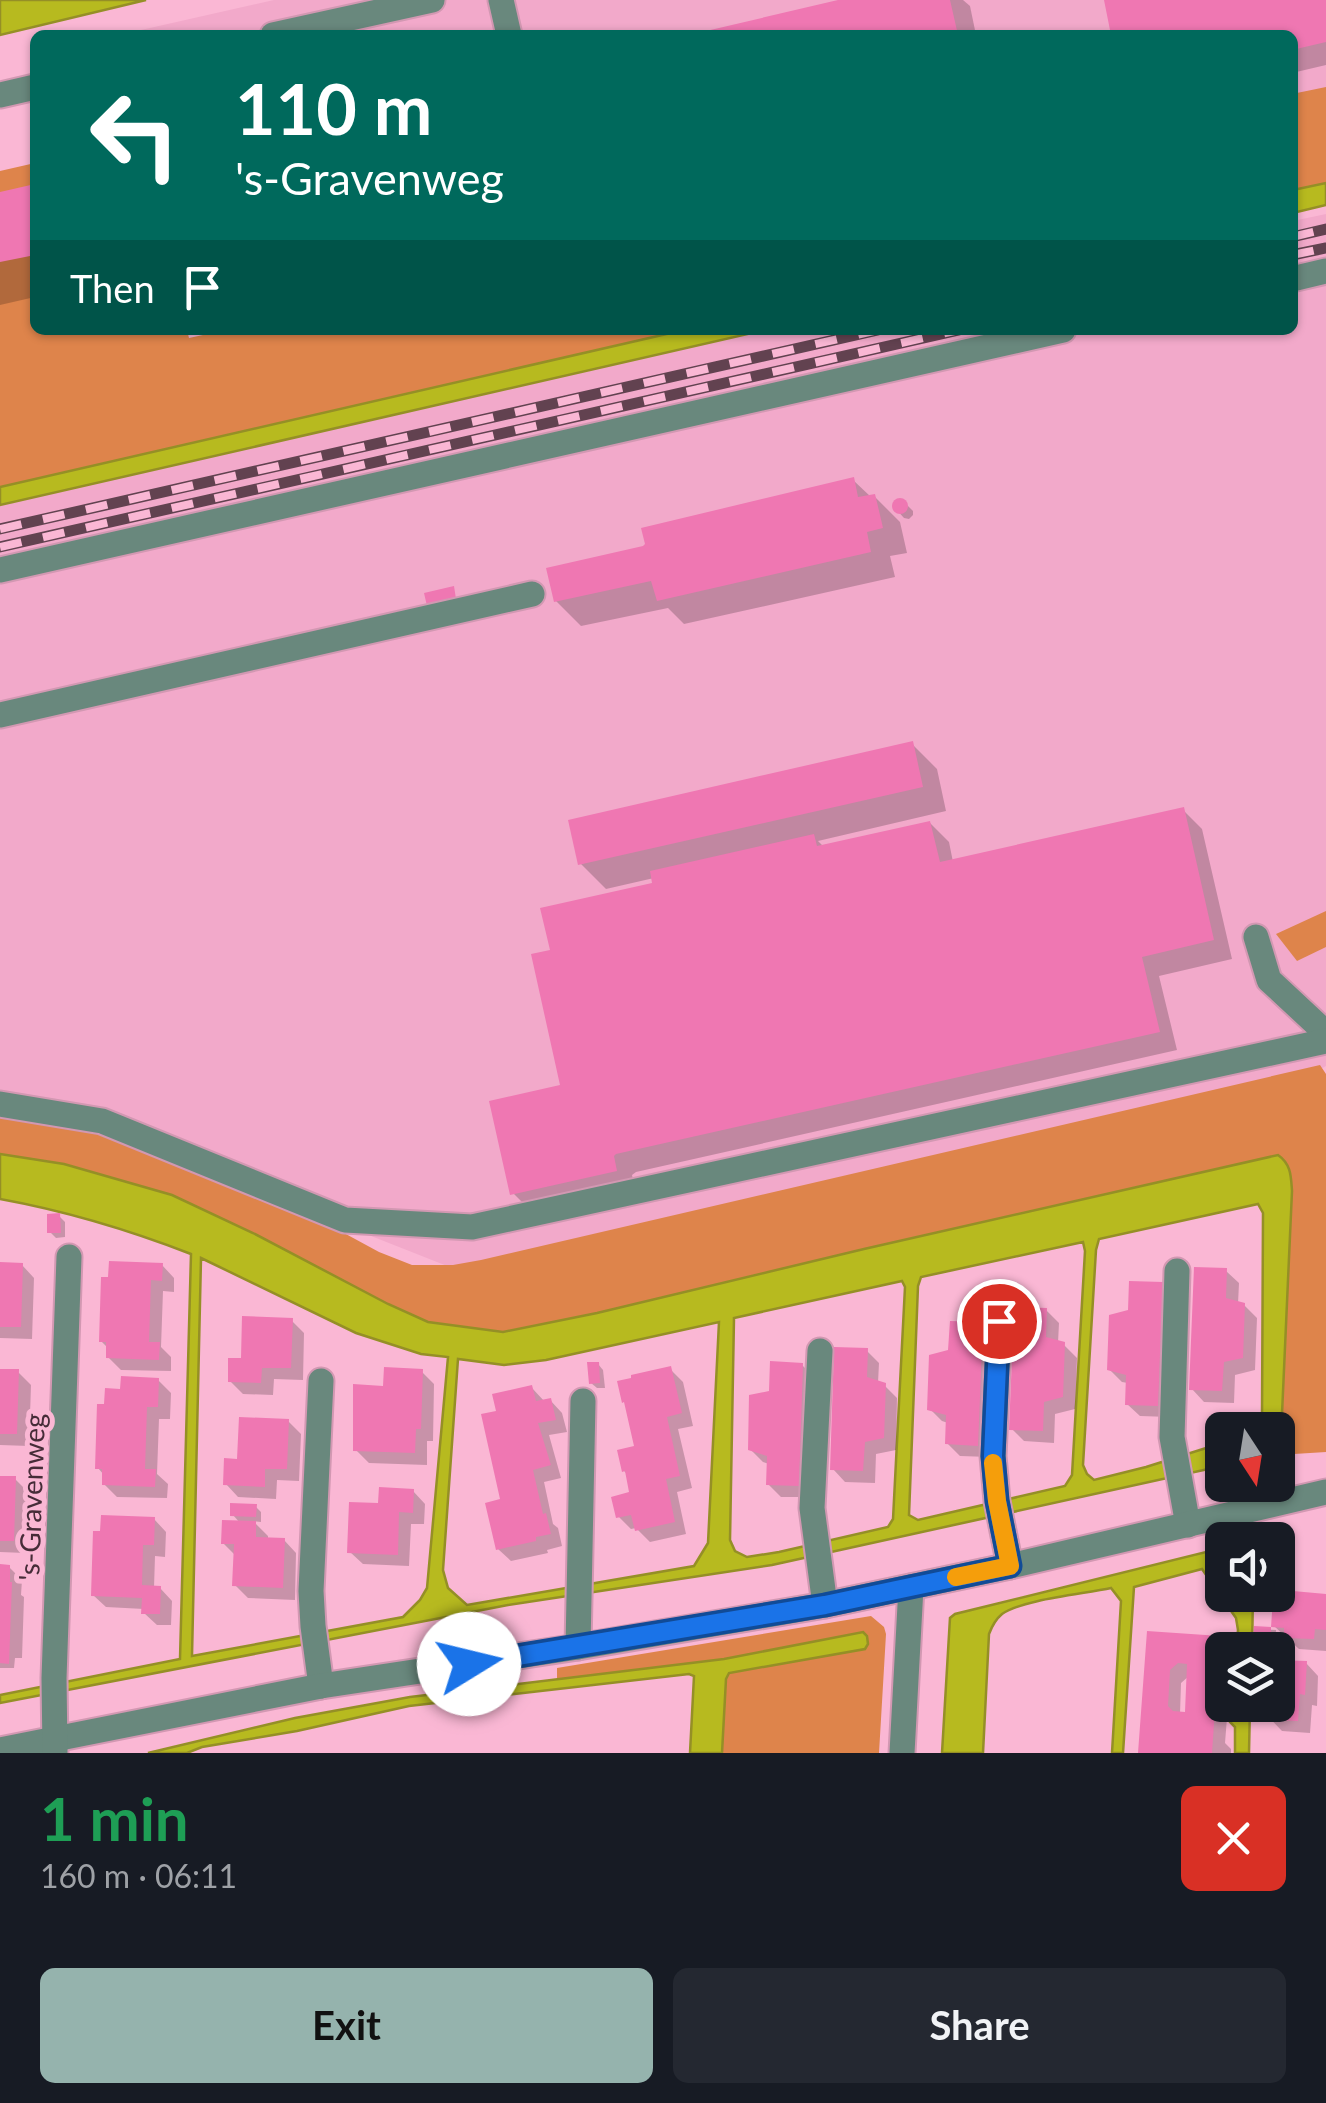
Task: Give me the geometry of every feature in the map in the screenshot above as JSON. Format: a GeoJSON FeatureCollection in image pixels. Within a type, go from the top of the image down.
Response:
{"type":"FeatureCollection","features":[{"type":"Feature","properties":{"kind":"street"},"geometry":{"type":"LineString","coordinates":[[320,30],[349,27],[432,0]]}},
{"type":"Feature","properties":{"kind":"street"},"geometry":{"type":"LineString","coordinates":[[501,0],[508,30]]}},
{"type":"Feature","properties":{"kind":"street"},"geometry":{"type":"LineString","coordinates":[[0,94],[30,88]]}},
{"type":"Feature","properties":{"kind":"street"},"geometry":{"type":"LineString","coordinates":[[1298,277],[1326,271]]}},
{"type":"Feature","properties":{"kind":"street"},"geometry":{"type":"LineString","coordinates":[[0,570],[1041,335]]}},
{"type":"Feature","properties":{"kind":"street"},"geometry":{"type":"LineString","coordinates":[[0,716],[532,594]]}},
{"type":"Feature","properties":{"kind":"street"},"geometry":{"type":"LineString","coordinates":[[1256,938],[1269,980],[1326,1033]]}},
{"type":"Feature","properties":{"kind":"street"},"geometry":{"type":"LineString","coordinates":[[0,1104],[102,1121],[345,1220],[472,1228],[1326,1041]]}},
{"type":"Feature","properties":{"kind":"street","name":"'s-Gravenweg"},"geometry":{"type":"LineString","coordinates":[[55,1746],[69,1257]]}},
{"type":"Feature","properties":{"kind":"street"},"geometry":{"type":"LineString","coordinates":[[1177,1271],[1172,1437],[1188,1525]]}},
{"type":"Feature","properties":{"kind":"street"},"geometry":{"type":"LineString","coordinates":[[999,1321],[993,1456],[1010,1566]]}},
{"type":"Feature","properties":{"kind":"street"},"geometry":{"type":"LineString","coordinates":[[820,1351],[812,1508],[825,1605]]}},
{"type":"Feature","properties":{"kind":"street"},"geometry":{"type":"LineString","coordinates":[[321,1380],[311,1592],[321,1686]]}},
{"type":"Feature","properties":{"kind":"street"},"geometry":{"type":"LineString","coordinates":[[578,1647],[583,1401]]}},
{"type":"Feature","properties":{"kind":"street"},"geometry":{"type":"LineString","coordinates":[[0,1750],[55,1746],[321,1686],[825,1605],[1326,1492]]}},
{"type":"Feature","properties":{"kind":"street"},"geometry":{"type":"LineString","coordinates":[[902,1753],[911,1587]]}},
{"type":"Feature","properties":{"kind":"shaded area"},"geometry":{"type":"Polygon","coordinates":[[[0,0],[146,0],[0,35],[0,0]]]}},
{"type":"Feature","properties":{"kind":"shaded area"},"geometry":{"type":"Polygon","coordinates":[[[274,0],[1326,0],[1326,92],[1298,98],[1298,30],[141,30],[274,0]]]}},
{"type":"Feature","properties":{"kind":"shaded area"},"geometry":{"type":"Polygon","coordinates":[[[1326,87],[1326,183],[1298,189],[1298,93],[1326,87]]]}},
{"type":"Feature","properties":{"kind":"shaded area"},"geometry":{"type":"Polygon","coordinates":[[[30,164],[30,335],[189,338],[662,335],[0,487],[0,171],[30,164]]]}},
{"type":"Feature","properties":{"kind":"shaded area"},"geometry":{"type":"Polygon","coordinates":[[[1326,183],[1326,205],[1298,212],[1298,189],[1326,183]]]}},
{"type":"Feature","properties":{"kind":"shaded area"},"geometry":{"type":"Polygon","coordinates":[[[1326,214],[1326,1066],[1278,1094],[475,1277],[24,1099],[0,1098],[0,505],[743,335],[1298,335],[1298,220],[1326,214]]]}},
{"type":"Feature","properties":{"kind":"shaded area"},"geometry":{"type":"Polygon","coordinates":[[[662,335],[743,335],[0,505],[0,487],[662,335]]]}},
{"type":"Feature","properties":{"kind":"shaded area"},"geometry":{"type":"Polygon","coordinates":[[[1326,911],[1326,947],[1297,961],[1276,934],[1326,911]]]}},
{"type":"Feature","properties":{"kind":"shaded area"},"geometry":{"type":"Polygon","coordinates":[[[1320,1065],[1326,1074],[1326,1452],[1295,1454],[1295,1412],[1282,1412],[1292,1191],[503,1332],[429,1322],[172,1195],[64,1164],[0,1154],[0,1102],[163,1147],[412,1265],[481,1260],[1320,1065]]]}},
{"type":"Feature","properties":{"kind":"shaded area"},"geometry":{"type":"Polygon","coordinates":[[[0,1154],[64,1164],[172,1195],[428,1322],[503,1332],[1278,1155],[1288,1166],[1292,1191],[1282,1412],[1262,1412],[1263,1213],[1258,1204],[1099,1239],[1096,1250],[1083,1465],[1087,1474],[1094,1480],[1205,1448],[1205,1470],[772,1565],[508,1605],[0,1703],[0,1695],[180,1659],[191,1254],[49,1209],[0,1199],[0,1154]],[[1083,1242],[921,1277],[909,1515],[918,1520],[1065,1486],[1072,1475],[1083,1242]],[[201,1258],[192,1656],[403,1617],[427,1588],[448,1357],[421,1354],[356,1333],[201,1258]],[[902,1281],[734,1318],[730,1540],[735,1551],[747,1557],[779,1552],[888,1527],[893,1519],[905,1287],[902,1281]],[[719,1322],[546,1360],[504,1365],[458,1359],[443,1570],[448,1588],[467,1605],[694,1566],[708,1543],[719,1322]]]}},
{"type":"Feature","properties":{"kind":"shaded area"},"geometry":{"type":"Polygon","coordinates":[[[1205,1552],[1205,1573],[1202,1569],[1134,1587],[1123,1753],[1112,1753],[1121,1601],[1111,1588],[1012,1609],[994,1623],[989,1634],[983,1753],[942,1753],[950,1618],[1205,1552]]]}},
{"type":"Feature","properties":{"kind":"shaded area"},"geometry":{"type":"Polygon","coordinates":[[[1232,1612],[1253,1612],[1252,1632],[1238,1632],[1232,1612]]]}},
{"type":"Feature","properties":{"kind":"shaded area"},"geometry":{"type":"Polygon","coordinates":[[[871,1616],[886,1634],[879,1753],[722,1753],[729,1673],[865,1649],[863,1632],[724,1659],[557,1680],[557,1668],[871,1616]]]}},
{"type":"Feature","properties":{"kind":"shaded area"},"geometry":{"type":"Polygon","coordinates":[[[863,1632],[868,1644],[865,1649],[729,1673],[722,1753],[690,1753],[694,1676],[689,1674],[409,1706],[187,1753],[148,1753],[295,1718],[410,1697],[724,1659],[863,1632]]]}},
{"type":"Feature","properties":{"kind":"shaded area"},"geometry":{"type":"Polygon","coordinates":[[[1230,1722],[1250,1722],[1249,1753],[1235,1753],[1235,1727],[1230,1722]]]}},
{"type":"Feature","properties":{"kind":"building"},"geometry":{"type":"Polygon","coordinates":[[[838,0],[950,0],[957,30],[710,30],[838,0]]]}},
{"type":"Feature","properties":{"kind":"building"},"geometry":{"type":"Polygon","coordinates":[[[1104,0],[1326,0],[1326,42],[1298,49],[1298,30],[1110,30],[1104,0]]]}},
{"type":"Feature","properties":{"kind":"building"},"geometry":{"type":"Polygon","coordinates":[[[30,185],[30,256],[0,262],[0,192],[30,185]]]}},
{"type":"Feature","properties":{"kind":"building"},"geometry":{"type":"Polygon","coordinates":[[[854,477],[858,497],[875,494],[883,528],[867,532],[871,552],[657,601],[651,581],[554,602],[546,568],[643,546],[641,528],[854,477]]]}},
{"type":"Feature","properties":{"kind":"building"},"geometry":{"type":"Polygon","coordinates":[[[900,498],[908,506],[900,514],[892,506],[900,498]]]}},
{"type":"Feature","properties":{"kind":"building"},"geometry":{"type":"Polygon","coordinates":[[[454,586],[456,599],[427,606],[424,593],[454,586]]]}},
{"type":"Feature","properties":{"kind":"building"},"geometry":{"type":"Polygon","coordinates":[[[913,741],[923,787],[578,865],[568,820],[913,741]]]}},
{"type":"Feature","properties":{"kind":"building"},"geometry":{"type":"Polygon","coordinates":[[[1184,807],[1214,940],[1142,957],[1160,1032],[616,1154],[617,1171],[510,1195],[489,1101],[560,1085],[531,954],[550,950],[540,908],[652,883],[650,871],[814,834],[817,846],[930,821],[940,862],[1184,807]]]}},
{"type":"Feature","properties":{"kind":"building"},"geometry":{"type":"Polygon","coordinates":[[[60,1213],[61,1233],[47,1233],[47,1214],[60,1213]]]}},
{"type":"Feature","properties":{"kind":"building"},"geometry":{"type":"Polygon","coordinates":[[[109,1261],[163,1263],[162,1281],[151,1280],[149,1342],[160,1342],[159,1360],[106,1358],[106,1342],[99,1342],[100,1309],[101,1277],[108,1277],[109,1261]]]}},
{"type":"Feature","properties":{"kind":"building"},"geometry":{"type":"Polygon","coordinates":[[[0,1262],[23,1263],[21,1327],[0,1327],[0,1262]]]}},
{"type":"Feature","properties":{"kind":"building"},"geometry":{"type":"Polygon","coordinates":[[[1194,1267],[1227,1268],[1226,1298],[1245,1303],[1243,1358],[1224,1362],[1222,1391],[1189,1390],[1194,1267]]]}},
{"type":"Feature","properties":{"kind":"building"},"geometry":{"type":"Polygon","coordinates":[[[1129,1281],[1163,1282],[1158,1406],[1125,1405],[1126,1375],[1107,1370],[1109,1315],[1128,1310],[1129,1281]]]}},
{"type":"Feature","properties":{"kind":"building"},"geometry":{"type":"Polygon","coordinates":[[[990,1285],[1009,1286],[1009,1302],[989,1302],[990,1285]]]}},
{"type":"Feature","properties":{"kind":"building"},"geometry":{"type":"Polygon","coordinates":[[[1014,1307],[1047,1308],[1046,1337],[1065,1342],[1063,1397],[1044,1402],[1043,1431],[1009,1430],[1014,1307]]]}},
{"type":"Feature","properties":{"kind":"building"},"geometry":{"type":"Polygon","coordinates":[[[242,1316],[293,1318],[291,1368],[262,1368],[261,1383],[228,1382],[228,1358],[241,1358],[242,1316]]]}},
{"type":"Feature","properties":{"kind":"building"},"geometry":{"type":"Polygon","coordinates":[[[950,1321],[983,1322],[978,1446],[945,1444],[946,1415],[927,1410],[929,1355],[948,1350],[950,1321]]]}},
{"type":"Feature","properties":{"kind":"building"},"geometry":{"type":"Polygon","coordinates":[[[834,1347],[868,1348],[867,1377],[886,1383],[884,1438],[865,1442],[863,1471],[830,1470],[834,1347]]]}},
{"type":"Feature","properties":{"kind":"building"},"geometry":{"type":"Polygon","coordinates":[[[770,1361],[803,1363],[799,1486],[766,1485],[767,1456],[748,1450],[749,1395],[769,1391],[770,1361]]]}},
{"type":"Feature","properties":{"kind":"building"},"geometry":{"type":"Polygon","coordinates":[[[587,1362],[599,1362],[600,1383],[589,1384],[587,1362]]]}},
{"type":"Feature","properties":{"kind":"building"},"geometry":{"type":"Polygon","coordinates":[[[671,1366],[682,1413],[667,1417],[680,1476],[666,1479],[675,1522],[635,1531],[631,1515],[616,1518],[611,1497],[629,1492],[617,1450],[634,1446],[617,1381],[671,1366]]]}},
{"type":"Feature","properties":{"kind":"building"},"geometry":{"type":"Polygon","coordinates":[[[384,1367],[423,1369],[421,1429],[416,1429],[415,1453],[353,1451],[353,1384],[383,1386],[384,1367]]]}},
{"type":"Feature","properties":{"kind":"building"},"geometry":{"type":"Polygon","coordinates":[[[0,1369],[19,1369],[17,1434],[0,1434],[0,1369]]]}},
{"type":"Feature","properties":{"kind":"building"},"geometry":{"type":"Polygon","coordinates":[[[121,1376],[159,1378],[158,1407],[147,1407],[145,1469],[156,1469],[155,1487],[102,1485],[102,1469],[95,1469],[97,1404],[104,1404],[105,1388],[120,1389],[121,1376]]]}},
{"type":"Feature","properties":{"kind":"building"},"geometry":{"type":"Polygon","coordinates":[[[532,1385],[536,1401],[551,1398],[556,1420],[538,1423],[551,1465],[533,1470],[551,1534],[496,1550],[485,1503],[500,1499],[481,1414],[496,1411],[492,1394],[532,1385]]]}},
{"type":"Feature","properties":{"kind":"building"},"geometry":{"type":"Polygon","coordinates":[[[239,1417],[289,1419],[287,1469],[265,1469],[265,1487],[223,1485],[224,1458],[237,1459],[239,1417]]]}},
{"type":"Feature","properties":{"kind":"building"},"geometry":{"type":"Polygon","coordinates":[[[0,1476],[16,1476],[14,1541],[0,1541],[0,1476]]]}},
{"type":"Feature","properties":{"kind":"building"},"geometry":{"type":"Polygon","coordinates":[[[379,1487],[414,1489],[413,1513],[399,1512],[398,1555],[347,1553],[349,1502],[378,1503],[379,1487]]]}},
{"type":"Feature","properties":{"kind":"building"},"geometry":{"type":"Polygon","coordinates":[[[230,1503],[257,1504],[256,1517],[230,1516],[230,1503]]]}},
{"type":"Feature","properties":{"kind":"building"},"geometry":{"type":"Polygon","coordinates":[[[101,1515],[155,1517],[154,1545],[143,1545],[142,1585],[161,1586],[160,1614],[141,1614],[142,1598],[91,1596],[93,1531],[100,1531],[101,1515]]]}},
{"type":"Feature","properties":{"kind":"building"},"geometry":{"type":"Polygon","coordinates":[[[222,1520],[256,1521],[256,1537],[285,1538],[283,1588],[232,1586],[234,1544],[221,1544],[222,1520]]]}},
{"type":"Feature","properties":{"kind":"building"},"geometry":{"type":"Polygon","coordinates":[[[0,1564],[10,1565],[12,1582],[9,1664],[0,1663],[0,1564]]]}},
{"type":"Feature","properties":{"kind":"building"},"geometry":{"type":"Polygon","coordinates":[[[1295,1591],[1326,1594],[1326,1630],[1315,1629],[1314,1639],[1295,1638],[1295,1632],[1271,1627],[1272,1612],[1295,1612],[1295,1591]]]}},
{"type":"Feature","properties":{"kind":"building"},"geometry":{"type":"Polygon","coordinates":[[[1254,1626],[1271,1627],[1271,1632],[1254,1632],[1254,1626]]]}},
{"type":"Feature","properties":{"kind":"building"},"geometry":{"type":"Polygon","coordinates":[[[1147,1631],[1205,1635],[1205,1722],[1214,1722],[1212,1753],[1138,1753],[1147,1631]],[[1178,1663],[1170,1670],[1168,1706],[1173,1711],[1185,1712],[1187,1664],[1178,1663]]]}},
{"type":"Feature","properties":{"kind":"building"},"geometry":{"type":"Polygon","coordinates":[[[1295,1661],[1307,1661],[1305,1695],[1300,1694],[1298,1721],[1295,1661]]]}},
{"type":"Feature","properties":{"kind":"railway"},"geometry":{"type":"LineString","coordinates":[[1298,236],[1326,229]]}},
{"type":"Feature","properties":{"kind":"railway"},"geometry":{"type":"LineString","coordinates":[[1298,254],[1326,248]]}},
{"type":"Feature","properties":{"kind":"railway"},"geometry":{"type":"LineString","coordinates":[[0,529],[856,335]]}},
{"type":"Feature","properties":{"kind":"railway"},"geometry":{"type":"LineString","coordinates":[[0,547],[937,335]]}},
{"type":"Feature","properties":{"kind":"slow traffic"},"geometry":{"type":"LineString","coordinates":[[956,1577],[1010,1566],[993,1463]]}},
{"type":"Feature","properties":{"kind":"route"},"geometry":{"type":"LineString","coordinates":[[469,1664],[825,1605],[1010,1566],[993,1456],[999,1321]]}}]}
